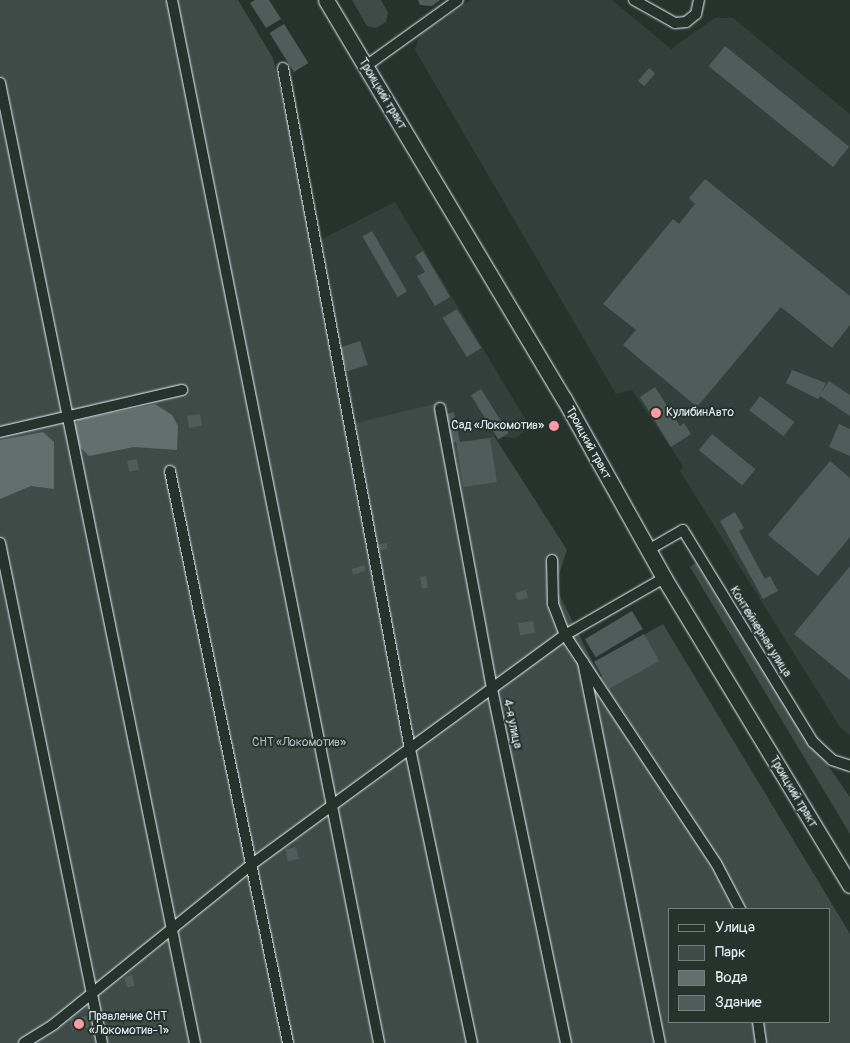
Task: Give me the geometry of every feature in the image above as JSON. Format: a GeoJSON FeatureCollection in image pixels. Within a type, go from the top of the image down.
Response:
{"type":"FeatureCollection","features":[{"type":"Feature","properties":{"kind":"main road","name":"Троицкий тракт"},"geometry":{"type":"LineString","coordinates":[[326,0],[564,399],[664,578],[850,886]]}},
{"type":"Feature","properties":{"kind":"street"},"geometry":{"type":"LineString","coordinates":[[172,0],[379,1043]]}},
{"type":"Feature","properties":{"kind":"street"},"geometry":{"type":"LineString","coordinates":[[366,66],[458,0]]}},
{"type":"Feature","properties":{"kind":"street"},"geometry":{"type":"LineString","coordinates":[[634,0],[675,23],[686,22],[696,14],[699,0]]}},
{"type":"Feature","properties":{"kind":"street"},"geometry":{"type":"LineString","coordinates":[[284,68],[410,749],[472,1043]]}},
{"type":"Feature","properties":{"kind":"street"},"geometry":{"type":"LineString","coordinates":[[0,84],[66,418],[195,1043]]}},
{"type":"Feature","properties":{"kind":"street"},"geometry":{"type":"LineString","coordinates":[[0,432],[182,390]]}},
{"type":"Feature","properties":{"kind":"street","name":"4-я улица"},"geometry":{"type":"LineString","coordinates":[[440,408],[492,689],[566,1043]]}},
{"type":"Feature","properties":{"kind":"street"},"geometry":{"type":"LineString","coordinates":[[170,471],[288,1043]]}},
{"type":"Feature","properties":{"kind":"street","name":"Контейнерная улица"},"geometry":{"type":"LineString","coordinates":[[648,550],[682,530],[813,742],[832,760],[850,766]]}},
{"type":"Feature","properties":{"kind":"street"},"geometry":{"type":"LineString","coordinates":[[0,543],[102,1043]]}},
{"type":"Feature","properties":{"kind":"street"},"geometry":{"type":"LineString","coordinates":[[552,560],[553,604],[565,635],[582,656],[716,863],[739,908]]}},
{"type":"Feature","properties":{"kind":"street"},"geometry":{"type":"LineString","coordinates":[[24,1043],[54,1024],[92,990],[172,929],[252,864],[565,635],[664,578]]}},
{"type":"Feature","properties":{"kind":"street"},"geometry":{"type":"LineString","coordinates":[[582,656],[660,1043]]}},
{"type":"Feature","properties":{"kind":"street"},"geometry":{"type":"LineString","coordinates":[[758,1023],[761,1043]]}},
{"type":"Feature","properties":{"kind":"shaded area"},"geometry":{"type":"Polygon","coordinates":[[[471,0],[612,0],[671,49],[715,18],[733,18],[850,114],[850,735],[840,727],[680,471],[683,466],[632,390],[616,394],[415,50],[420,34],[471,0]]]}},
{"type":"Feature","properties":{"kind":"shaded area"},"geometry":{"type":"Polygon","coordinates":[[[395,202],[530,427],[516,438],[494,436],[457,448],[442,402],[356,424],[314,243],[395,202]]]}},
{"type":"Feature","properties":{"kind":"green space","name":"СНТ «Локомотив»"},"geometry":{"type":"Polygon","coordinates":[[[0,0],[238,0],[273,58],[356,423],[442,402],[457,448],[494,436],[567,550],[555,586],[600,677],[649,649],[642,636],[663,624],[850,934],[850,1043],[0,1043],[0,0]]]}},
{"type":"Feature","properties":{"kind":"green space"},"geometry":{"type":"Polygon","coordinates":[[[352,0],[381,0],[388,13],[386,22],[376,28],[367,26],[352,0]]]}},
{"type":"Feature","properties":{"kind":"green space"},"geometry":{"type":"Polygon","coordinates":[[[696,563],[792,714],[850,797],[850,834],[690,567],[696,563]]]}},
{"type":"Feature","properties":{"kind":"water"},"geometry":{"type":"Polygon","coordinates":[[[155,404],[172,415],[178,426],[177,450],[134,447],[89,456],[78,445],[74,426],[78,420],[155,404]]]}},
{"type":"Feature","properties":{"kind":"water"},"geometry":{"type":"Polygon","coordinates":[[[43,432],[54,442],[54,489],[31,486],[0,499],[0,440],[43,432]]]}},
{"type":"Feature","properties":{"kind":"building"},"geometry":{"type":"Polygon","coordinates":[[[255,0],[269,0],[281,19],[266,28],[250,3],[255,0]]]}},
{"type":"Feature","properties":{"kind":"building"},"geometry":{"type":"Polygon","coordinates":[[[418,0],[440,0],[432,6],[420,5],[418,0]]]}},
{"type":"Feature","properties":{"kind":"building"},"geometry":{"type":"Polygon","coordinates":[[[284,24],[308,63],[294,72],[270,33],[284,24]]]}},
{"type":"Feature","properties":{"kind":"building"},"geometry":{"type":"Polygon","coordinates":[[[725,46],[849,147],[833,167],[709,66],[725,46]]]}},
{"type":"Feature","properties":{"kind":"building"},"geometry":{"type":"Polygon","coordinates":[[[649,68],[655,73],[644,86],[638,81],[649,68]]]}},
{"type":"Feature","properties":{"kind":"building"},"geometry":{"type":"Polygon","coordinates":[[[705,179],[850,296],[850,325],[832,348],[781,307],[697,407],[623,345],[636,330],[603,304],[673,219],[679,224],[695,204],[689,198],[705,179]]]}},
{"type":"Feature","properties":{"kind":"building"},"geometry":{"type":"Polygon","coordinates":[[[372,231],[407,292],[397,297],[362,236],[372,231]]]}},
{"type":"Feature","properties":{"kind":"building"},"geometry":{"type":"Polygon","coordinates":[[[423,251],[450,297],[435,306],[417,276],[425,272],[415,256],[423,251]]]}},
{"type":"Feature","properties":{"kind":"building"},"geometry":{"type":"Polygon","coordinates":[[[457,309],[481,348],[467,357],[443,318],[457,309]]]}},
{"type":"Feature","properties":{"kind":"building"},"geometry":{"type":"Polygon","coordinates":[[[360,341],[368,365],[347,372],[339,348],[360,341]]]}},
{"type":"Feature","properties":{"kind":"building"},"geometry":{"type":"Polygon","coordinates":[[[792,370],[826,383],[821,393],[829,381],[850,395],[850,416],[820,396],[818,399],[786,383],[792,370]]]}},
{"type":"Feature","properties":{"kind":"building"},"geometry":{"type":"Polygon","coordinates":[[[655,387],[680,426],[684,423],[691,434],[671,447],[640,397],[655,387]]]}},
{"type":"Feature","properties":{"kind":"building"},"geometry":{"type":"Polygon","coordinates":[[[481,389],[509,433],[498,439],[471,395],[481,389]]]}},
{"type":"Feature","properties":{"kind":"building"},"geometry":{"type":"Polygon","coordinates":[[[760,396],[794,422],[784,436],[749,410],[760,396]]]}},
{"type":"Feature","properties":{"kind":"building"},"geometry":{"type":"Polygon","coordinates":[[[454,412],[460,442],[490,438],[497,482],[463,487],[456,442],[450,444],[443,415],[454,412]]]}},
{"type":"Feature","properties":{"kind":"building"},"geometry":{"type":"Polygon","coordinates":[[[200,414],[202,426],[189,428],[187,416],[200,414]]]}},
{"type":"Feature","properties":{"kind":"building"},"geometry":{"type":"Polygon","coordinates":[[[839,424],[850,429],[850,456],[829,447],[839,424]]]}},
{"type":"Feature","properties":{"kind":"building"},"geometry":{"type":"Polygon","coordinates":[[[712,434],[756,469],[742,486],[699,450],[712,434]]]}},
{"type":"Feature","properties":{"kind":"building"},"geometry":{"type":"Polygon","coordinates":[[[137,459],[139,470],[129,472],[127,461],[137,459]]]}},
{"type":"Feature","properties":{"kind":"building"},"geometry":{"type":"Polygon","coordinates":[[[830,461],[850,478],[850,537],[818,576],[768,535],[830,461]]]}},
{"type":"Feature","properties":{"kind":"building"},"geometry":{"type":"Polygon","coordinates":[[[735,512],[744,528],[739,531],[765,579],[770,576],[778,591],[763,599],[720,521],[735,512]]]}},
{"type":"Feature","properties":{"kind":"building"},"geometry":{"type":"Polygon","coordinates":[[[387,543],[388,549],[373,551],[372,545],[387,543]]]}},
{"type":"Feature","properties":{"kind":"building"},"geometry":{"type":"Polygon","coordinates":[[[364,565],[366,571],[353,575],[352,569],[364,565]]]}},
{"type":"Feature","properties":{"kind":"building"},"geometry":{"type":"Polygon","coordinates":[[[850,566],[850,680],[794,634],[850,566]]]}},
{"type":"Feature","properties":{"kind":"building"},"geometry":{"type":"Polygon","coordinates":[[[426,576],[428,588],[422,589],[420,577],[426,576]]]}},
{"type":"Feature","properties":{"kind":"building"},"geometry":{"type":"Polygon","coordinates":[[[526,590],[528,598],[517,600],[515,593],[526,590]]]}},
{"type":"Feature","properties":{"kind":"building"},"geometry":{"type":"Polygon","coordinates":[[[632,611],[643,629],[596,657],[585,639],[632,611]]]}},
{"type":"Feature","properties":{"kind":"building"},"geometry":{"type":"Polygon","coordinates":[[[533,621],[535,633],[520,635],[518,623],[533,621]]]}},
{"type":"Feature","properties":{"kind":"building"},"geometry":{"type":"Polygon","coordinates":[[[644,634],[659,661],[609,689],[594,662],[644,634]]]}},
{"type":"Feature","properties":{"kind":"building"},"geometry":{"type":"Polygon","coordinates":[[[296,847],[299,859],[288,861],[285,850],[296,847]]]}},
{"type":"Feature","properties":{"kind":"building"},"geometry":{"type":"Polygon","coordinates":[[[132,975],[135,986],[127,988],[124,977],[132,975]]]}},
{"type":"Feature","properties":{"kind":"building","name":"Правление СНТ «Локомотив-1»"},"geometry":{"type":"Polygon","coordinates":[[[87,1016],[89,1028],[72,1031],[70,1019],[87,1016]]]}},
{"type":"Feature","properties":{"kind":"place","name":"КулибинАвто"},"geometry":{"type":"Point","coordinates":[656,413]}},
{"type":"Feature","properties":{"kind":"place","name":"Сад «Локомотив»"},"geometry":{"type":"Point","coordinates":[554,426]}},
{"type":"Feature","properties":{"kind":"place","name":"Правление СНТ «Локомотив-1»"},"geometry":{"type":"Point","coordinates":[79,1024]}}]}
